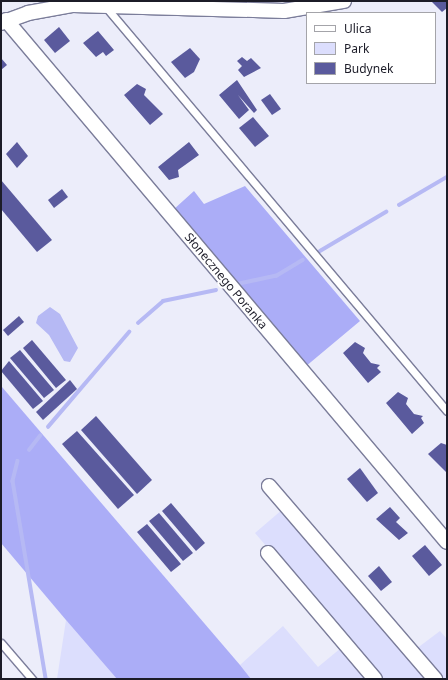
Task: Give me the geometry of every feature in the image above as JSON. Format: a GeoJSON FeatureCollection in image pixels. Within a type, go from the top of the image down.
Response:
{"type":"FeatureCollection","features":[{"type":"Feature","properties":{"kind":"street"},"geometry":{"type":"LineString","coordinates":[[3,22],[73,5],[305,5],[344,1]]}},
{"type":"Feature","properties":{"kind":"street","name":"Słonecznego Poranka"},"geometry":{"type":"LineString","coordinates":[[3,22],[447,542]]}},
{"type":"Feature","properties":{"kind":"street"},"geometry":{"type":"LineString","coordinates":[[270,486],[435,679]]}},
{"type":"Feature","properties":{"kind":"street"},"geometry":{"type":"LineString","coordinates":[[268,553],[374,679]]}},
{"type":"Feature","properties":{"kind":"lane"},"geometry":{"type":"LineString","coordinates":[[104,5],[447,411]]}},
{"type":"Feature","properties":{"kind":"lane"},"geometry":{"type":"LineString","coordinates":[[1,643],[32,679]]}},
{"type":"Feature","properties":{"kind":"green space"},"geometry":{"type":"Polygon","coordinates":[[[283,509],[427,679],[380,679],[255,533],[283,509]]]}},
{"type":"Feature","properties":{"kind":"green space"},"geometry":{"type":"Polygon","coordinates":[[[66,620],[117,679],[57,679],[66,620]]]}},
{"type":"Feature","properties":{"kind":"green space"},"geometry":{"type":"Polygon","coordinates":[[[283,626],[318,667],[341,648],[368,679],[251,679],[240,665],[283,626]]]}},
{"type":"Feature","properties":{"kind":"green space"},"geometry":{"type":"Polygon","coordinates":[[[440,631],[447,639],[447,679],[442,679],[416,649],[440,631]]]}},
{"type":"Feature","properties":{"kind":"shaded area"},"geometry":{"type":"Polygon","coordinates":[[[245,186],[360,321],[305,367],[173,210],[194,191],[204,204],[245,186]]]}},
{"type":"Feature","properties":{"kind":"shaded area"},"geometry":{"type":"Polygon","coordinates":[[[50,307],[60,314],[78,348],[70,362],[64,361],[49,335],[36,323],[38,316],[50,307]]]}},
{"type":"Feature","properties":{"kind":"shaded area"},"geometry":{"type":"Polygon","coordinates":[[[2,387],[251,679],[117,679],[66,620],[1,543],[2,387]]]}},
{"type":"Feature","properties":{"kind":"building"},"geometry":{"type":"Polygon","coordinates":[[[431,1],[447,1],[447,8],[442,12],[431,1]]]}},
{"type":"Feature","properties":{"kind":"building"},"geometry":{"type":"Polygon","coordinates":[[[59,27],[70,41],[55,53],[44,40],[59,27]]]}},
{"type":"Feature","properties":{"kind":"building"},"geometry":{"type":"Polygon","coordinates":[[[98,31],[114,50],[106,56],[103,52],[96,57],[83,43],[98,31]]]}},
{"type":"Feature","properties":{"kind":"building"},"geometry":{"type":"Polygon","coordinates":[[[190,48],[200,59],[194,72],[185,78],[171,62],[190,48]]]}},
{"type":"Feature","properties":{"kind":"building"},"geometry":{"type":"Polygon","coordinates":[[[242,57],[247,61],[251,58],[261,68],[244,77],[238,70],[242,66],[237,61],[242,57]]]}},
{"type":"Feature","properties":{"kind":"building"},"geometry":{"type":"Polygon","coordinates":[[[1,58],[7,65],[1,70],[1,58]]]}},
{"type":"Feature","properties":{"kind":"building"},"geometry":{"type":"Polygon","coordinates":[[[237,80],[257,110],[254,113],[238,95],[249,110],[239,119],[219,95],[237,80]]]}},
{"type":"Feature","properties":{"kind":"building"},"geometry":{"type":"Polygon","coordinates":[[[137,84],[146,89],[144,95],[163,114],[150,125],[124,95],[137,84]]]}},
{"type":"Feature","properties":{"kind":"building"},"geometry":{"type":"Polygon","coordinates":[[[270,94],[281,109],[272,115],[261,100],[270,94]]]}},
{"type":"Feature","properties":{"kind":"building"},"geometry":{"type":"Polygon","coordinates":[[[253,117],[269,136],[255,147],[239,128],[253,117]]]}},
{"type":"Feature","properties":{"kind":"building"},"geometry":{"type":"Polygon","coordinates":[[[17,142],[28,156],[17,168],[6,154],[17,142]]]}},
{"type":"Feature","properties":{"kind":"building"},"geometry":{"type":"Polygon","coordinates":[[[189,142],[199,155],[178,170],[179,177],[169,180],[158,167],[189,142]]]}},
{"type":"Feature","properties":{"kind":"building"},"geometry":{"type":"Polygon","coordinates":[[[1,180],[52,240],[37,252],[1,209],[1,180]]]}},
{"type":"Feature","properties":{"kind":"building"},"geometry":{"type":"Polygon","coordinates":[[[62,189],[68,197],[54,208],[48,200],[62,189]]]}},
{"type":"Feature","properties":{"kind":"building"},"geometry":{"type":"Polygon","coordinates":[[[19,316],[24,322],[8,336],[3,330],[19,316]]]}},
{"type":"Feature","properties":{"kind":"building"},"geometry":{"type":"Polygon","coordinates":[[[32,340],[66,380],[56,388],[23,348],[32,340]]]}},
{"type":"Feature","properties":{"kind":"building"},"geometry":{"type":"Polygon","coordinates":[[[355,342],[365,348],[363,353],[371,363],[380,365],[377,368],[381,372],[368,383],[343,353],[355,342]]]}},
{"type":"Feature","properties":{"kind":"building"},"geometry":{"type":"Polygon","coordinates":[[[20,350],[54,390],[44,398],[10,358],[20,350]]]}},
{"type":"Feature","properties":{"kind":"building"},"geometry":{"type":"Polygon","coordinates":[[[9,361],[43,401],[33,409],[1,371],[9,361]]]}},
{"type":"Feature","properties":{"kind":"building"},"geometry":{"type":"Polygon","coordinates":[[[70,380],[77,389],[43,420],[36,412],[70,380]]]}},
{"type":"Feature","properties":{"kind":"building"},"geometry":{"type":"Polygon","coordinates":[[[398,392],[408,398],[406,404],[414,414],[423,416],[421,418],[424,423],[412,434],[386,403],[398,392]]]}},
{"type":"Feature","properties":{"kind":"building"},"geometry":{"type":"Polygon","coordinates":[[[96,416],[152,480],[137,494],[81,430],[96,416]]]}},
{"type":"Feature","properties":{"kind":"building"},"geometry":{"type":"Polygon","coordinates":[[[77,431],[134,495],[118,509],[62,444],[77,431]]]}},
{"type":"Feature","properties":{"kind":"building"},"geometry":{"type":"Polygon","coordinates":[[[441,443],[447,445],[447,473],[428,454],[441,443]]]}},
{"type":"Feature","properties":{"kind":"building"},"geometry":{"type":"Polygon","coordinates":[[[360,468],[378,493],[367,502],[347,479],[360,468]]]}},
{"type":"Feature","properties":{"kind":"building"},"geometry":{"type":"Polygon","coordinates":[[[171,503],[205,543],[196,551],[162,511],[171,503]]]}},
{"type":"Feature","properties":{"kind":"building"},"geometry":{"type":"Polygon","coordinates":[[[390,507],[400,518],[396,522],[408,533],[399,540],[376,519],[390,507]]]}},
{"type":"Feature","properties":{"kind":"building"},"geometry":{"type":"Polygon","coordinates":[[[159,513],[193,553],[183,561],[149,521],[159,513]]]}},
{"type":"Feature","properties":{"kind":"building"},"geometry":{"type":"Polygon","coordinates":[[[147,524],[181,564],[171,572],[137,532],[147,524]]]}},
{"type":"Feature","properties":{"kind":"building"},"geometry":{"type":"Polygon","coordinates":[[[425,545],[442,565],[429,576],[412,556],[425,545]]]}},
{"type":"Feature","properties":{"kind":"building"},"geometry":{"type":"Polygon","coordinates":[[[379,566],[392,582],[381,591],[368,576],[379,566]]]}},
{"type":"Feature","properties":{"kind":"waterway"},"geometry":{"type":"LineString","coordinates":[[399,205],[447,177]]}},
{"type":"Feature","properties":{"kind":"waterway"},"geometry":{"type":"LineString","coordinates":[[320,251],[386,212]]}},
{"type":"Feature","properties":{"kind":"waterway"},"geometry":{"type":"LineString","coordinates":[[237,284],[276,276],[303,260]]}},
{"type":"Feature","properties":{"kind":"waterway"},"geometry":{"type":"LineString","coordinates":[[138,323],[163,301],[216,290]]}},
{"type":"Feature","properties":{"kind":"waterway"},"geometry":{"type":"LineString","coordinates":[[48,427],[129,332]]}},
{"type":"Feature","properties":{"kind":"waterway"},"geometry":{"type":"LineString","coordinates":[[29,450],[40,436]]}},
{"type":"Feature","properties":{"kind":"waterway"},"geometry":{"type":"LineString","coordinates":[[18,461],[13,481],[46,679]]}}]}
